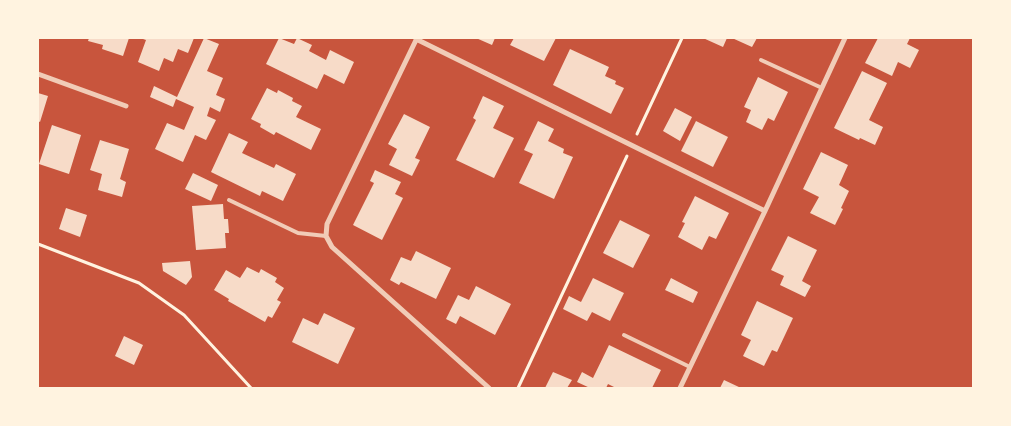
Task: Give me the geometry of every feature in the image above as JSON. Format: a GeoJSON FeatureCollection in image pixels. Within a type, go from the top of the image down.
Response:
{"type":"FeatureCollection","features":[{"type":"Feature","properties":{"kind":"street"},"geometry":{"type":"LineString","coordinates":[[489,388],[332,247],[326,236],[327,224],[416,38],[765,211]]}},
{"type":"Feature","properties":{"kind":"street"},"geometry":{"type":"LineString","coordinates":[[680,388],[845,38]]}},
{"type":"Feature","properties":{"kind":"street"},"geometry":{"type":"LineString","coordinates":[[38,74],[126,106]]}},
{"type":"Feature","properties":{"kind":"lane"},"geometry":{"type":"LineString","coordinates":[[761,60],[822,88]]}},
{"type":"Feature","properties":{"kind":"lane"},"geometry":{"type":"LineString","coordinates":[[229,200],[298,233],[326,236]]}},
{"type":"Feature","properties":{"kind":"lane"},"geometry":{"type":"LineString","coordinates":[[624,335],[690,367]]}},
{"type":"Feature","properties":{"kind":"path"},"geometry":{"type":"LineString","coordinates":[[518,388],[682,38]]}},
{"type":"Feature","properties":{"kind":"path"},"geometry":{"type":"LineString","coordinates":[[38,244],[139,283],[184,316],[251,388]]}},
{"type":"Feature","properties":{"kind":"building"},"geometry":{"type":"Polygon","coordinates":[[[89,38],[129,38],[123,56],[102,49],[103,45],[88,41],[89,38]]]}},
{"type":"Feature","properties":{"kind":"building"},"geometry":{"type":"Polygon","coordinates":[[[140,38],[194,38],[188,53],[178,49],[173,62],[164,58],[159,71],[138,62],[146,40],[140,38]]]}},
{"type":"Feature","properties":{"kind":"building"},"geometry":{"type":"Polygon","coordinates":[[[204,38],[219,44],[207,71],[223,78],[216,95],[225,99],[220,112],[210,107],[207,116],[216,120],[206,140],[195,135],[183,162],[155,149],[167,123],[184,130],[194,107],[176,99],[173,107],[150,97],[154,86],[177,97],[204,38]]]}},
{"type":"Feature","properties":{"kind":"building"},"geometry":{"type":"Polygon","coordinates":[[[279,38],[294,44],[297,38],[312,45],[309,51],[326,60],[330,50],[354,62],[344,84],[324,74],[317,89],[266,64],[279,38]]]}},
{"type":"Feature","properties":{"kind":"building"},"geometry":{"type":"Polygon","coordinates":[[[476,38],[495,38],[492,45],[476,38]]]}},
{"type":"Feature","properties":{"kind":"building"},"geometry":{"type":"Polygon","coordinates":[[[514,38],[556,38],[544,61],[510,45],[514,38]]]}},
{"type":"Feature","properties":{"kind":"building"},"geometry":{"type":"Polygon","coordinates":[[[703,38],[727,38],[723,47],[703,38]]]}},
{"type":"Feature","properties":{"kind":"building"},"geometry":{"type":"Polygon","coordinates":[[[732,38],[757,38],[752,47],[732,38]]]}},
{"type":"Feature","properties":{"kind":"building"},"geometry":{"type":"Polygon","coordinates":[[[878,38],[910,38],[907,44],[919,50],[910,68],[898,62],[892,76],[865,63],[878,38]]]}},
{"type":"Feature","properties":{"kind":"building"},"geometry":{"type":"Polygon","coordinates":[[[570,49],[609,67],[605,76],[616,81],[615,84],[624,88],[611,114],[553,85],[570,49]]]}},
{"type":"Feature","properties":{"kind":"building"},"geometry":{"type":"Polygon","coordinates":[[[862,71],[887,83],[869,120],[883,127],[875,145],[860,138],[859,140],[834,128],[862,71]]]}},
{"type":"Feature","properties":{"kind":"building"},"geometry":{"type":"Polygon","coordinates":[[[758,77],[788,92],[774,121],[768,118],[762,130],[746,122],[751,110],[744,107],[758,77]]]}},
{"type":"Feature","properties":{"kind":"building"},"geometry":{"type":"Polygon","coordinates":[[[267,88],[277,93],[278,90],[293,98],[292,101],[302,106],[296,117],[321,129],[311,150],[276,132],[274,135],[260,127],[261,124],[251,119],[267,88]]]}},
{"type":"Feature","properties":{"kind":"building"},"geometry":{"type":"Polygon","coordinates":[[[38,93],[48,96],[40,122],[38,121],[38,93]]]}},
{"type":"Feature","properties":{"kind":"building"},"geometry":{"type":"Polygon","coordinates":[[[483,96],[504,106],[493,128],[514,138],[494,178],[456,160],[476,120],[473,118],[483,96]]]}},
{"type":"Feature","properties":{"kind":"building"},"geometry":{"type":"Polygon","coordinates":[[[675,108],[692,117],[680,141],[663,131],[675,108]]]}},
{"type":"Feature","properties":{"kind":"building"},"geometry":{"type":"Polygon","coordinates":[[[404,114],[430,127],[415,158],[420,160],[412,176],[389,165],[397,149],[388,144],[404,114]]]}},
{"type":"Feature","properties":{"kind":"building"},"geometry":{"type":"Polygon","coordinates":[[[538,121],[554,129],[548,141],[564,149],[563,153],[573,157],[554,199],[519,183],[533,154],[524,150],[538,121]]]}},
{"type":"Feature","properties":{"kind":"building"},"geometry":{"type":"Polygon","coordinates":[[[696,121],[728,137],[713,167],[681,151],[696,121]]]}},
{"type":"Feature","properties":{"kind":"building"},"geometry":{"type":"Polygon","coordinates":[[[52,125],[81,135],[69,174],[39,164],[52,125]]]}},
{"type":"Feature","properties":{"kind":"building"},"geometry":{"type":"Polygon","coordinates":[[[229,133],[248,142],[242,153],[274,168],[276,164],[296,174],[283,201],[262,191],[260,196],[211,172],[229,133]]]}},
{"type":"Feature","properties":{"kind":"building"},"geometry":{"type":"Polygon","coordinates":[[[100,140],[129,149],[120,179],[126,182],[122,197],[98,190],[102,174],[90,170],[100,140]]]}},
{"type":"Feature","properties":{"kind":"building"},"geometry":{"type":"Polygon","coordinates":[[[821,152],[848,165],[839,185],[849,191],[835,225],[810,213],[819,197],[803,189],[821,152]]]}},
{"type":"Feature","properties":{"kind":"building"},"geometry":{"type":"Polygon","coordinates":[[[375,170],[401,182],[395,194],[403,198],[382,240],[353,225],[374,183],[370,181],[375,170]]]}},
{"type":"Feature","properties":{"kind":"building"},"geometry":{"type":"Polygon","coordinates":[[[193,173],[218,185],[211,201],[185,189],[193,173]]]}},
{"type":"Feature","properties":{"kind":"building"},"geometry":{"type":"Polygon","coordinates":[[[695,196],[729,213],[716,239],[709,236],[702,250],[678,237],[685,223],[682,222],[695,196]]]}},
{"type":"Feature","properties":{"kind":"building"},"geometry":{"type":"Polygon","coordinates":[[[223,204],[224,219],[228,219],[229,233],[225,233],[226,248],[196,250],[192,206],[223,204]]]}},
{"type":"Feature","properties":{"kind":"building"},"geometry":{"type":"Polygon","coordinates":[[[66,208],[87,215],[80,237],[59,229],[66,208]]]}},
{"type":"Feature","properties":{"kind":"building"},"geometry":{"type":"Polygon","coordinates":[[[620,220],[650,235],[633,268],[603,253],[620,220]]]}},
{"type":"Feature","properties":{"kind":"building"},"geometry":{"type":"Polygon","coordinates":[[[788,236],[817,250],[802,281],[811,286],[805,297],[780,285],[784,276],[771,270],[788,236]]]}},
{"type":"Feature","properties":{"kind":"building"},"geometry":{"type":"Polygon","coordinates":[[[416,251],[451,268],[436,299],[401,282],[399,285],[390,280],[401,257],[411,261],[416,251]]]}},
{"type":"Feature","properties":{"kind":"building"},"geometry":{"type":"Polygon","coordinates":[[[190,261],[192,277],[186,285],[163,271],[162,263],[190,261]]]}},
{"type":"Feature","properties":{"kind":"building"},"geometry":{"type":"Polygon","coordinates":[[[247,267],[259,273],[261,269],[277,278],[275,282],[284,288],[277,300],[281,302],[272,318],[268,316],[265,322],[228,301],[229,299],[214,290],[226,270],[240,278],[247,267]]]}},
{"type":"Feature","properties":{"kind":"building"},"geometry":{"type":"Polygon","coordinates":[[[593,278],[624,293],[610,321],[592,312],[587,321],[563,309],[569,296],[581,302],[593,278]]]}},
{"type":"Feature","properties":{"kind":"building"},"geometry":{"type":"Polygon","coordinates":[[[671,278],[698,292],[693,303],[665,290],[671,278]]]}},
{"type":"Feature","properties":{"kind":"building"},"geometry":{"type":"Polygon","coordinates":[[[476,286],[511,304],[495,335],[460,316],[456,324],[446,319],[458,295],[469,300],[476,286]]]}},
{"type":"Feature","properties":{"kind":"building"},"geometry":{"type":"Polygon","coordinates":[[[757,301],[793,318],[777,352],[772,350],[764,366],[743,356],[751,340],[741,335],[757,301]]]}},
{"type":"Feature","properties":{"kind":"building"},"geometry":{"type":"Polygon","coordinates":[[[324,313],[355,328],[338,364],[292,342],[303,318],[318,325],[324,313]]]}},
{"type":"Feature","properties":{"kind":"building"},"geometry":{"type":"Polygon","coordinates":[[[124,336],[143,345],[134,365],[115,356],[124,336]]]}},
{"type":"Feature","properties":{"kind":"building"},"geometry":{"type":"Polygon","coordinates":[[[609,345],[661,370],[652,388],[616,388],[608,384],[606,388],[590,388],[577,382],[582,372],[593,378],[609,345]]]}},
{"type":"Feature","properties":{"kind":"building"},"geometry":{"type":"Polygon","coordinates":[[[553,372],[572,380],[567,388],[545,388],[553,372]]]}},
{"type":"Feature","properties":{"kind":"building"},"geometry":{"type":"Polygon","coordinates":[[[724,380],[741,388],[720,388],[724,380]]]}}]}
